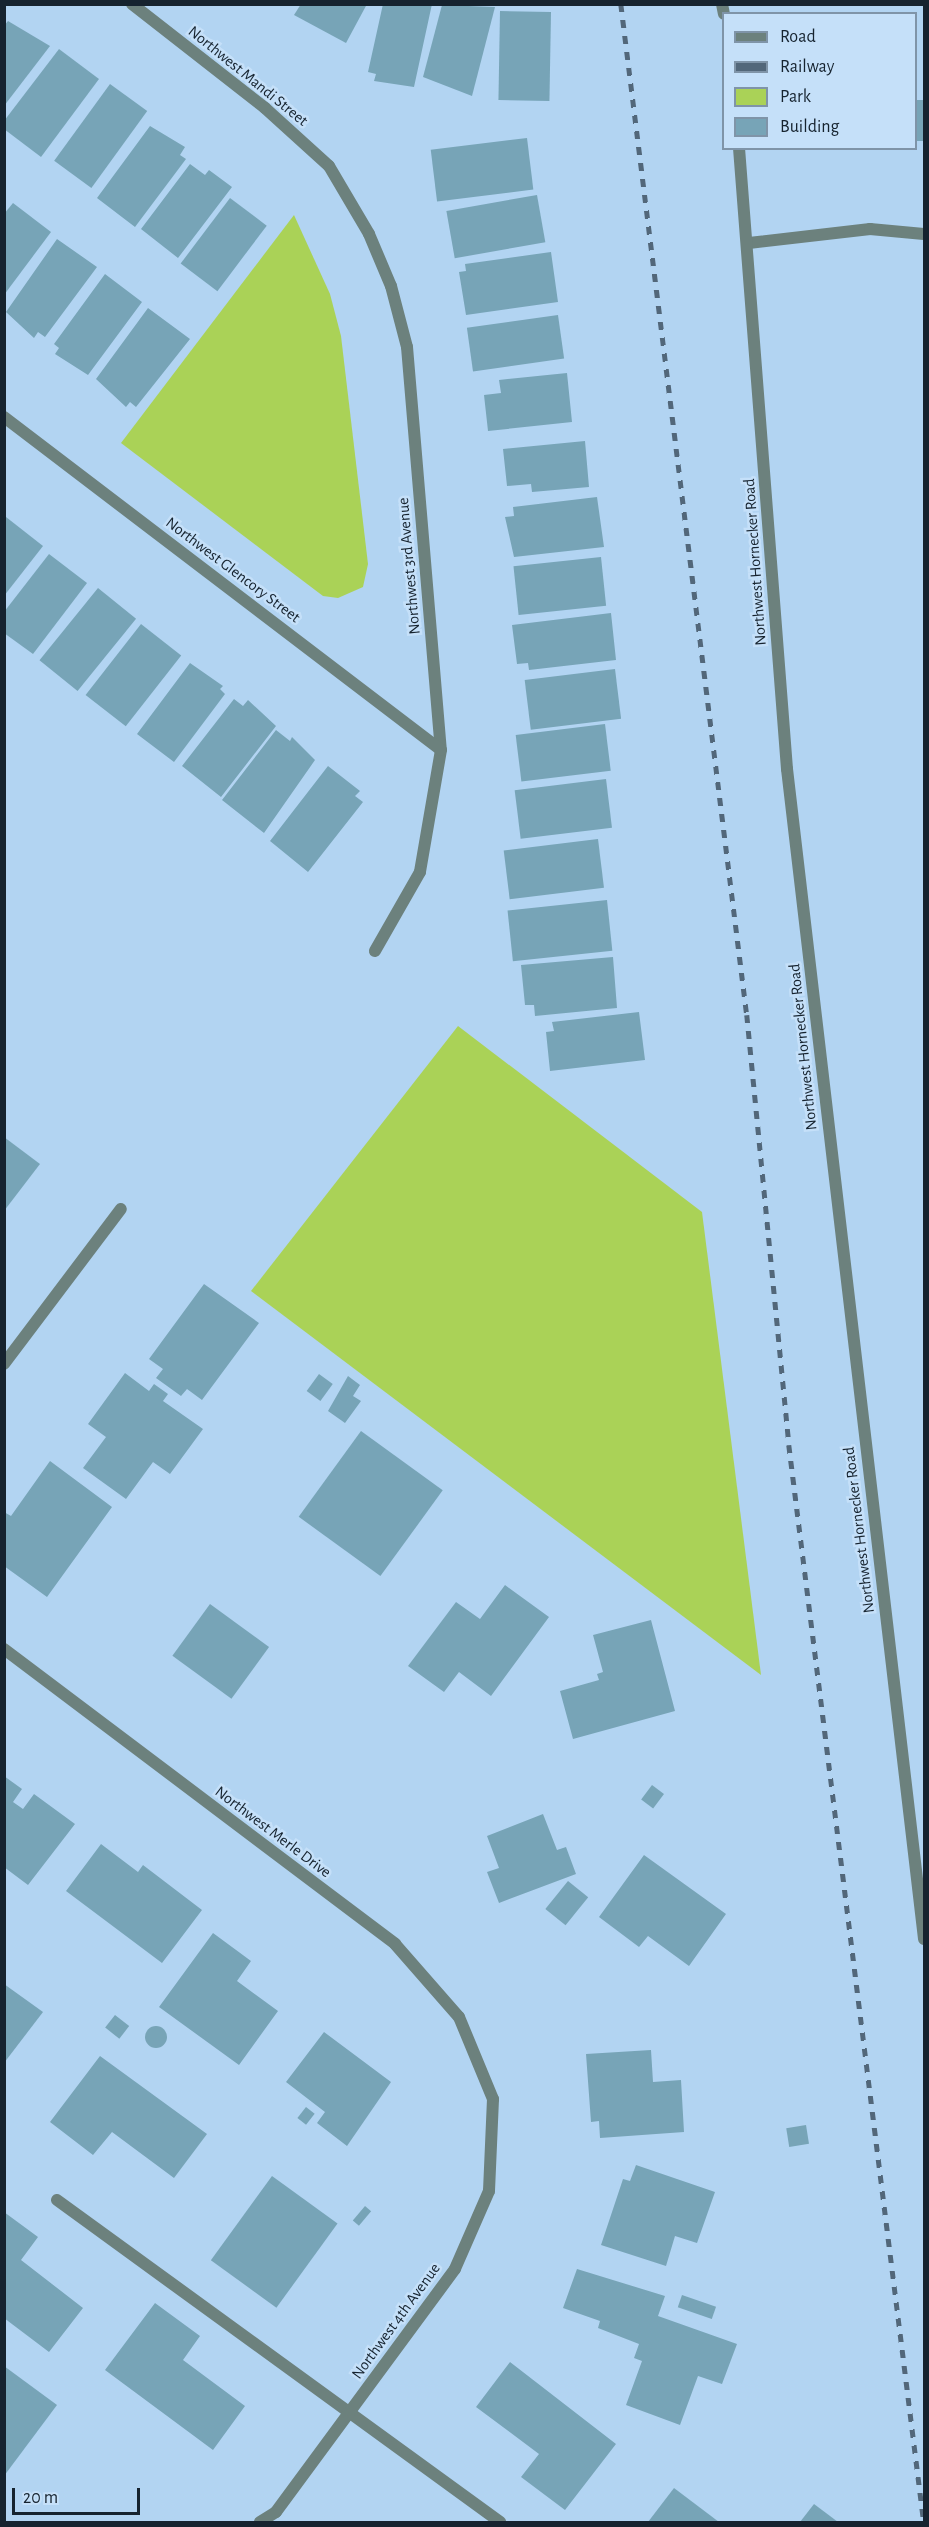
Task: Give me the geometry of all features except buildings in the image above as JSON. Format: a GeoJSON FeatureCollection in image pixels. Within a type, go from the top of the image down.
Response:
{"type":"FeatureCollection","features":[{"type":"Feature","properties":{"kind":"street","name":"Northwest Mandi Street"},"geometry":{"type":"LineString","coordinates":[[132,4],[265,108],[329,166],[337,179]]}},
{"type":"Feature","properties":{"kind":"street","name":"Northwest Hornecker Road"},"geometry":{"type":"LineString","coordinates":[[739,150],[749,243],[787,769],[924,1939]]}},
{"type":"Feature","properties":{"kind":"street","name":"Northwest 3rd Avenue"},"geometry":{"type":"LineString","coordinates":[[337,179],[369,234],[391,286],[407,347],[441,750],[420,872],[375,951]]}},
{"type":"Feature","properties":{"kind":"street"},"geometry":{"type":"LineString","coordinates":[[749,243],[870,229],[924,234]]}},
{"type":"Feature","properties":{"kind":"street","name":"Northwest Glencory Street"},"geometry":{"type":"LineString","coordinates":[[4,417],[441,750]]}},
{"type":"Feature","properties":{"kind":"street"},"geometry":{"type":"LineString","coordinates":[[4,1364],[122,1209]]}},
{"type":"Feature","properties":{"kind":"street","name":"Northwest Merle Drive"},"geometry":{"type":"LineString","coordinates":[[4,1650],[394,1944],[459,2017],[483,2075]]}},
{"type":"Feature","properties":{"kind":"street","name":"Northwest 4th Avenue"},"geometry":{"type":"LineString","coordinates":[[260,2523],[276,2512],[455,2269],[489,2191],[493,2099],[483,2075]]}},
{"type":"Feature","properties":{"kind":"street"},"geometry":{"type":"LineString","coordinates":[[57,2200],[351,2410],[500,2523]]}},
{"type":"Feature","properties":{"kind":"green space"},"geometry":{"type":"Polygon","coordinates":[[[294,215],[330,294],[341,336],[368,564],[363,587],[338,598],[323,596],[121,443],[294,215]]]}},
{"type":"Feature","properties":{"kind":"green space"},"geometry":{"type":"Polygon","coordinates":[[[458,1026],[702,1212],[761,1675],[251,1291],[458,1026]]]}},
{"type":"Feature","properties":{"kind":"railway"},"geometry":{"type":"LineString","coordinates":[[621,4],[747,1015],[789,1445],[924,2522]]}}]}
